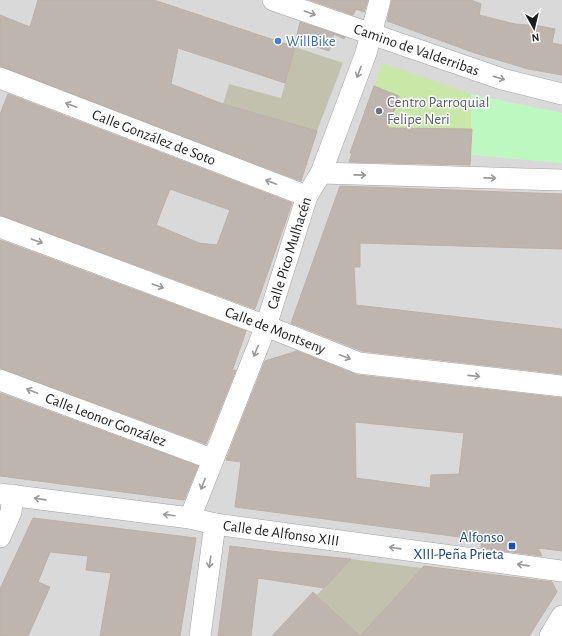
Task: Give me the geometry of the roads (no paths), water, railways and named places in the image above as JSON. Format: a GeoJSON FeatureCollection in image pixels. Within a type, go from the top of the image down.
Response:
{"type":"FeatureCollection","features":[{"type":"Feature","properties":{"kind":"street","name":"Camino de Valderribas"},"geometry":{"type":"LineString","coordinates":[[273,0],[502,79],[562,94]]}},
{"type":"Feature","properties":{"kind":"street","name":"Calle Pico Mulhacén"},"geometry":{"type":"LineString","coordinates":[[190,518],[212,459],[266,326],[307,196],[321,173],[366,53],[380,0]]}},
{"type":"Feature","properties":{"kind":"street","name":"Calle González de Soto"},"geometry":{"type":"LineString","coordinates":[[0,78],[307,196]]}},
{"type":"Feature","properties":{"kind":"street"},"geometry":{"type":"LineString","coordinates":[[321,173],[562,180]]}},
{"type":"Feature","properties":{"kind":"street","name":"Calle de Montseny"},"geometry":{"type":"LineString","coordinates":[[0,227],[266,326],[359,363],[562,386]]}},
{"type":"Feature","properties":{"kind":"street","name":"Calle Leonor González"},"geometry":{"type":"LineString","coordinates":[[0,380],[212,459]]}},
{"type":"Feature","properties":{"kind":"street"},"geometry":{"type":"LineString","coordinates":[[0,537],[11,512],[6,494]]}},
{"type":"Feature","properties":{"kind":"street","name":"Calle de Alfonso XIII"},"geometry":{"type":"LineString","coordinates":[[6,494],[190,518],[215,524],[562,571]]}},
{"type":"Feature","properties":{"kind":"street"},"geometry":{"type":"LineString","coordinates":[[200,636],[215,524]]}},
{"type":"Feature","properties":{"kind":"street"},"geometry":{"type":"LineString","coordinates":[[550,636],[562,616]]}},
{"type":"Feature","properties":{"kind":"place","name":"WillBike"},"geometry":{"type":"Point","coordinates":[278,41]}},
{"type":"Feature","properties":{"kind":"place","name":"Centro Parroquial Felipe Neri"},"geometry":{"type":"Point","coordinates":[379,111]}},
{"type":"Feature","properties":{"kind":"place","name":"Alfonso XIII-Peña Prieta"},"geometry":{"type":"Point","coordinates":[512,546]}}]}
